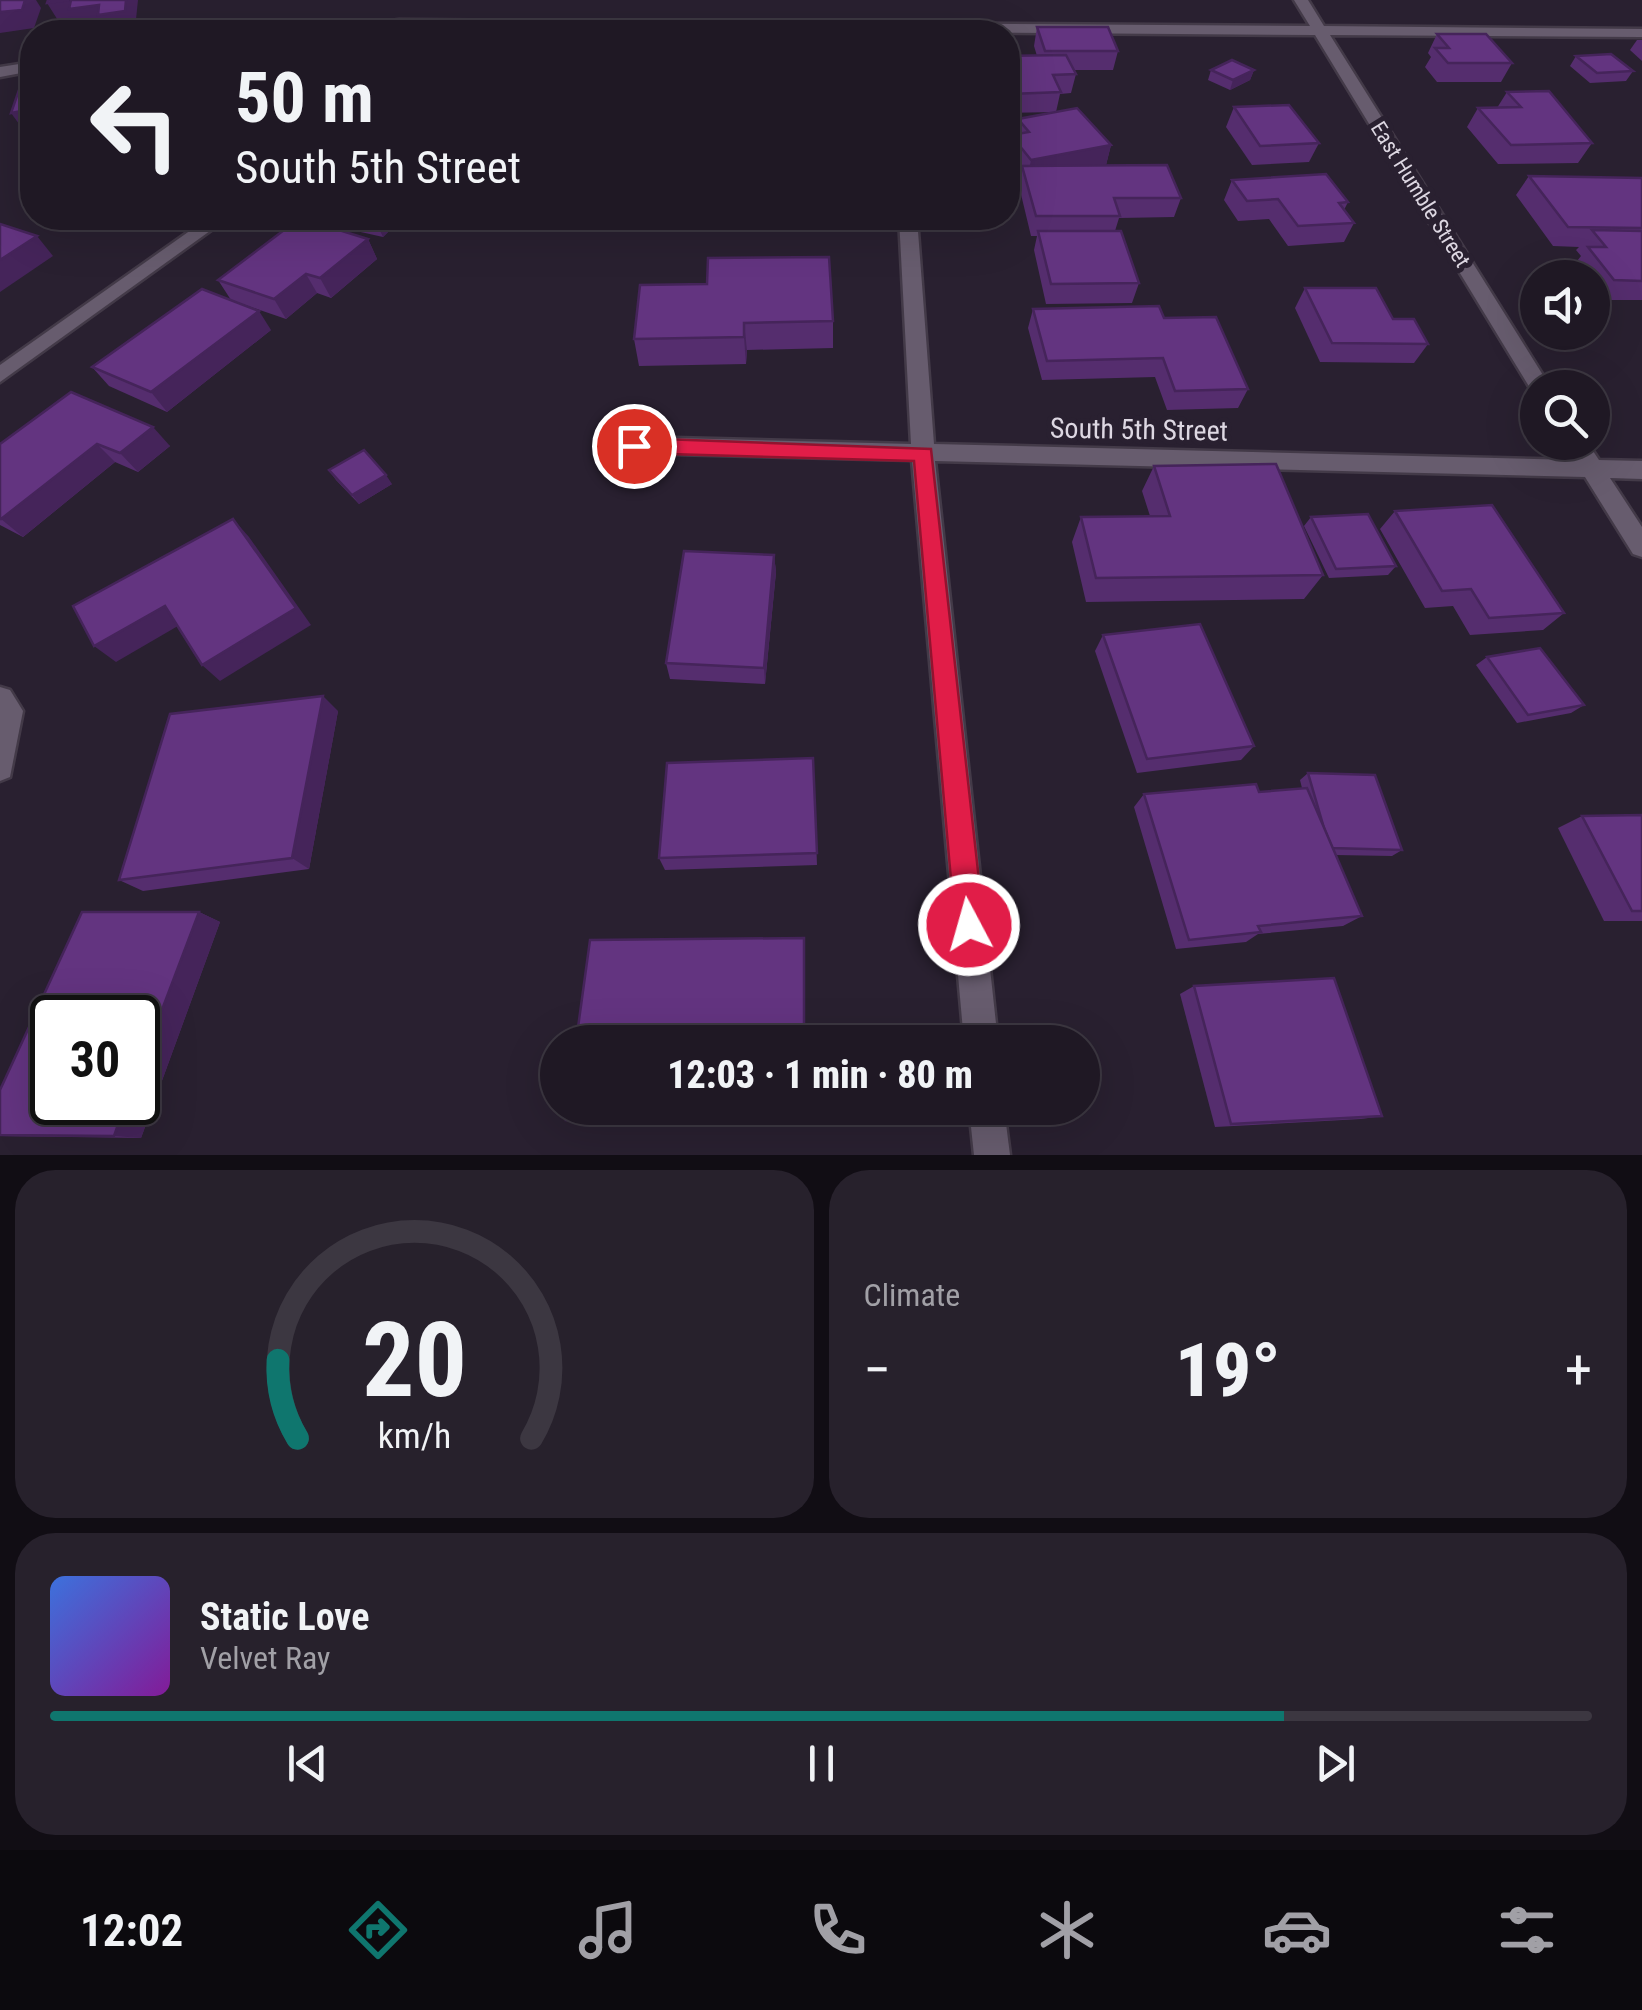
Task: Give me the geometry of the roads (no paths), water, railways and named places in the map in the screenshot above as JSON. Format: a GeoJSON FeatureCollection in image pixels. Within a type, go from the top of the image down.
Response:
{"type":"FeatureCollection","features":[{"type":"Feature","properties":{"kind":"street","name":"East Humble Street"},"geometry":{"type":"LineString","coordinates":[[1300,0],[1530,370]]}},
{"type":"Feature","properties":{"kind":"street"},"geometry":{"type":"LineString","coordinates":[[401,20],[409,5]]}},
{"type":"Feature","properties":{"kind":"street"},"geometry":{"type":"LineString","coordinates":[[1020,25],[1642,32]]}},
{"type":"Feature","properties":{"kind":"street"},"geometry":{"type":"LineString","coordinates":[[0,375],[202,230]]}},
{"type":"Feature","properties":{"kind":"street"},"geometry":{"type":"LineString","coordinates":[[909,230],[924,454],[979,1025]]}},
{"type":"Feature","properties":{"kind":"street","name":"South 5th Street"},"geometry":{"type":"LineString","coordinates":[[634,446],[1642,470]]}},
{"type":"Feature","properties":{"kind":"street"},"geometry":{"type":"LineString","coordinates":[[1587,460],[1642,547]]}},
{"type":"Feature","properties":{"kind":"street"},"geometry":{"type":"LineString","coordinates":[[0,699],[9,711],[0,767]]}},
{"type":"Feature","properties":{"kind":"street"},"geometry":{"type":"LineString","coordinates":[[989,1125],[992,1155]]}}]}
